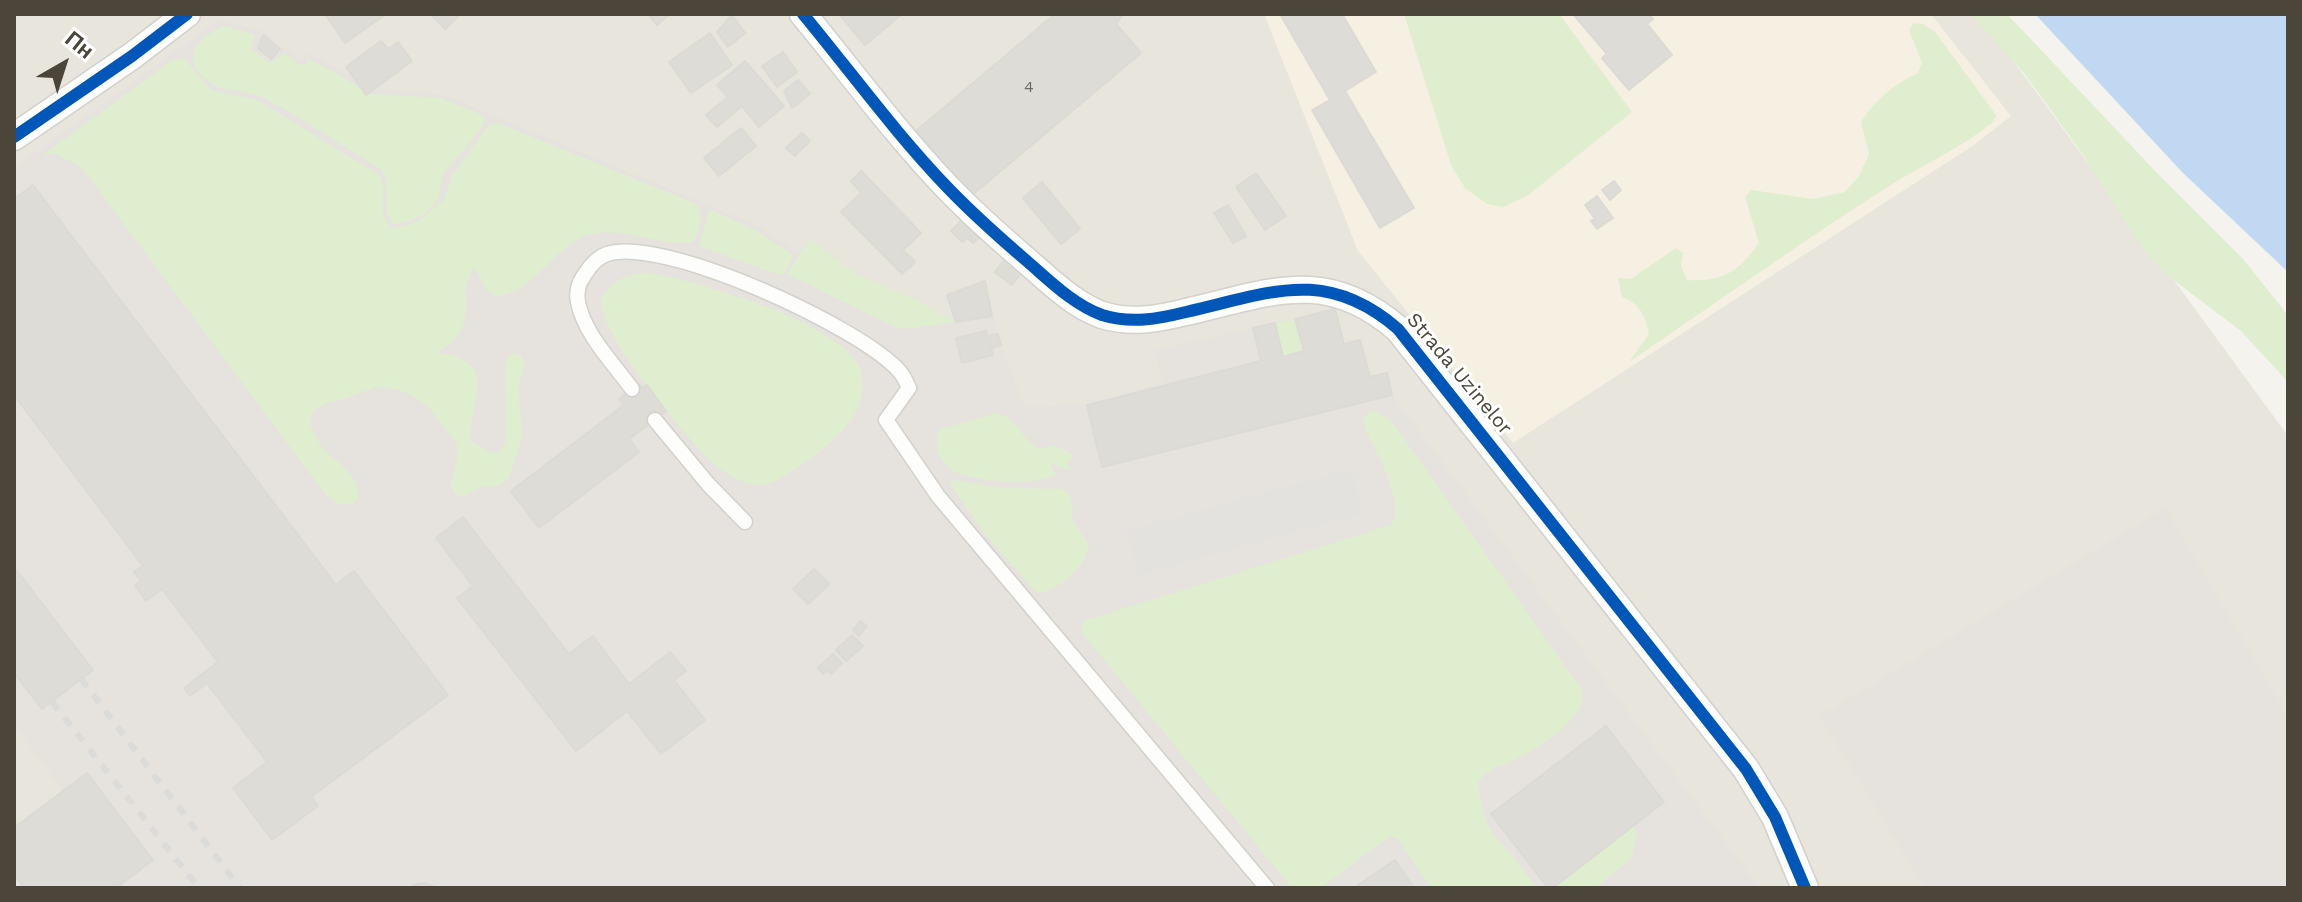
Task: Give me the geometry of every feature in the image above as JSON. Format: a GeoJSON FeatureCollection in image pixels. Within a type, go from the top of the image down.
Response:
{"type":"FeatureCollection","features":[{"type":"Feature","properties":{"kind":"street"},"geometry":{"type":"LineString","coordinates":[[14,137],[187,14]]}},
{"type":"Feature","properties":{"kind":"street","name":"Strada Uzinelor"},"geometry":{"type":"LineString","coordinates":[[803,14],[945,185],[982,223],[1074,301],[1101,314],[1128,320],[1152,320],[1290,289],[1321,289],[1367,305],[1398,329],[1746,769],[1775,817],[1805,888]]}},
{"type":"Feature","properties":{"kind":"lane"},"geometry":{"type":"LineString","coordinates":[[632,389],[598,342],[577,301],[578,289],[588,268],[608,254],[627,251],[704,268],[749,285],[847,333],[886,359],[902,373],[909,388],[886,420],[938,496],[1267,888]]}},
{"type":"Feature","properties":{"kind":"lane"},"geometry":{"type":"LineString","coordinates":[[655,420],[708,484],[745,522]]}},
{"type":"Feature","properties":{"kind":"shaded area"},"geometry":{"type":"Polygon","coordinates":[[[14,14],[1979,14],[2288,436],[2288,888],[14,888],[14,14]]]}},
{"type":"Feature","properties":{"kind":"shaded area"},"geometry":{"type":"Polygon","coordinates":[[[1264,14],[1931,14],[2011,116],[1974,145],[1513,443],[1358,251],[1264,14]]]}},
{"type":"Feature","properties":{"kind":"shaded area"},"geometry":{"type":"Polygon","coordinates":[[[219,20],[264,32],[301,61],[308,53],[365,87],[444,95],[759,226],[798,253],[809,239],[856,274],[916,300],[954,321],[947,295],[985,281],[1001,345],[1024,407],[1087,405],[1164,386],[1154,351],[1335,309],[1344,344],[1360,340],[1370,377],[1387,373],[1392,395],[1759,888],[14,888],[14,828],[63,791],[14,725],[14,168],[219,20]]]}},
{"type":"Feature","properties":{"kind":"shaded area"},"geometry":{"type":"Polygon","coordinates":[[[1350,469],[1363,513],[1138,575],[1126,531],[1350,469]]]}},
{"type":"Feature","properties":{"kind":"shaded area"},"geometry":{"type":"Polygon","coordinates":[[[2165,508],[2288,717],[2288,888],[1925,888],[1820,716],[2165,508]]]}},
{"type":"Feature","properties":{"kind":"green space"},"geometry":{"type":"Polygon","coordinates":[[[1404,14],[1559,14],[1632,112],[1527,196],[1503,207],[1487,204],[1465,188],[1451,165],[1404,14]]]}},
{"type":"Feature","properties":{"kind":"green space"},"geometry":{"type":"Polygon","coordinates":[[[1971,14],[2007,14],[2243,259],[2288,316],[2288,382],[2241,331],[2167,275],[2142,248],[2084,156],[2023,72],[1971,14]]]}},
{"type":"Feature","properties":{"kind":"green space"},"geometry":{"type":"Polygon","coordinates":[[[1913,23],[1923,24],[1935,32],[1996,115],[1993,122],[1856,207],[1629,362],[1649,334],[1641,311],[1622,297],[1618,278],[1631,279],[1676,248],[1683,253],[1681,266],[1687,280],[1720,277],[1737,268],[1759,243],[1745,197],[1751,190],[1813,199],[1845,192],[1859,176],[1869,154],[1861,122],[1886,93],[1918,73],[1922,63],[1909,30],[1913,23]]]}},
{"type":"Feature","properties":{"kind":"green space"},"geometry":{"type":"Polygon","coordinates":[[[226,26],[255,35],[251,49],[270,63],[284,53],[300,65],[305,65],[308,59],[367,94],[441,98],[482,115],[485,120],[443,175],[439,194],[432,206],[415,219],[394,224],[387,211],[386,180],[378,167],[277,105],[256,95],[215,85],[198,71],[193,60],[195,49],[212,32],[226,26]]]}},
{"type":"Feature","properties":{"kind":"green space"},"geometry":{"type":"Polygon","coordinates":[[[184,58],[211,90],[257,100],[379,175],[384,216],[393,228],[418,222],[444,200],[452,176],[488,126],[498,123],[696,204],[701,218],[698,233],[693,242],[679,243],[609,232],[581,238],[559,253],[520,289],[495,296],[485,288],[474,266],[465,289],[467,306],[463,326],[453,342],[438,352],[462,359],[476,375],[477,396],[471,441],[492,453],[501,451],[506,440],[505,364],[515,352],[521,356],[525,364],[518,388],[522,432],[509,478],[502,484],[484,486],[465,496],[456,495],[450,485],[457,461],[457,444],[430,409],[417,398],[397,389],[375,387],[326,403],[313,411],[310,425],[319,442],[352,476],[358,490],[358,499],[341,505],[326,495],[82,168],[57,154],[43,155],[171,61],[184,58]]]}},
{"type":"Feature","properties":{"kind":"green space"},"geometry":{"type":"Polygon","coordinates":[[[709,209],[755,230],[792,254],[784,273],[780,275],[699,246],[709,209]]]}},
{"type":"Feature","properties":{"kind":"green space"},"geometry":{"type":"Polygon","coordinates":[[[809,239],[856,274],[916,300],[956,322],[907,329],[893,326],[787,274],[809,239]]]}},
{"type":"Feature","properties":{"kind":"green space"},"geometry":{"type":"Polygon","coordinates":[[[647,273],[697,284],[764,306],[826,335],[848,352],[860,369],[863,385],[861,400],[845,428],[807,461],[766,484],[755,485],[740,480],[713,464],[645,384],[615,340],[605,319],[600,301],[609,288],[625,277],[647,273]]]}},
{"type":"Feature","properties":{"kind":"green space"},"geometry":{"type":"Polygon","coordinates":[[[1295,319],[1304,351],[1283,357],[1275,323],[1295,319]]]}},
{"type":"Feature","properties":{"kind":"green space"},"geometry":{"type":"Polygon","coordinates":[[[1373,410],[1390,419],[1583,691],[1577,713],[1557,734],[1520,757],[1492,769],[1478,782],[1493,834],[1537,888],[1431,888],[1398,839],[1390,836],[1321,888],[1292,888],[1082,633],[1081,625],[1087,620],[1391,525],[1395,516],[1392,491],[1364,426],[1363,417],[1373,410]]]}},
{"type":"Feature","properties":{"kind":"green space"},"geometry":{"type":"Polygon","coordinates":[[[996,413],[1008,418],[1037,448],[1058,447],[1074,456],[1067,464],[1071,471],[1052,464],[1050,466],[1056,474],[1048,478],[1005,482],[974,478],[950,469],[937,451],[937,434],[942,429],[996,413]]]}},
{"type":"Feature","properties":{"kind":"green space"},"geometry":{"type":"Polygon","coordinates":[[[952,480],[1001,488],[1061,489],[1066,492],[1071,499],[1074,522],[1088,544],[1078,568],[1056,587],[1040,593],[1035,591],[984,533],[950,484],[952,480]]]}},
{"type":"Feature","properties":{"kind":"green space"},"geometry":{"type":"Polygon","coordinates":[[[1634,826],[1637,838],[1631,859],[1595,888],[1553,888],[1634,826]]]}},
{"type":"Feature","properties":{"kind":"water"},"geometry":{"type":"Polygon","coordinates":[[[2035,14],[2288,14],[2288,272],[2183,173],[2035,14]]]}},
{"type":"Feature","properties":{"kind":"building"},"geometry":{"type":"Polygon","coordinates":[[[325,14],[386,14],[345,43],[325,14]]]}},
{"type":"Feature","properties":{"kind":"building"},"geometry":{"type":"Polygon","coordinates":[[[431,14],[456,14],[458,17],[445,29],[431,14]]]}},
{"type":"Feature","properties":{"kind":"building"},"geometry":{"type":"Polygon","coordinates":[[[648,14],[670,14],[657,25],[648,14]]]}},
{"type":"Feature","properties":{"kind":"building"},"geometry":{"type":"Polygon","coordinates":[[[839,14],[902,14],[865,45],[839,14]]]}},
{"type":"Feature","properties":{"kind":"building"},"geometry":{"type":"Polygon","coordinates":[[[1055,14],[1123,14],[1116,24],[1141,53],[971,196],[916,131],[1055,14]]]}},
{"type":"Feature","properties":{"kind":"building"},"geometry":{"type":"Polygon","coordinates":[[[1280,14],[1342,14],[1376,72],[1345,91],[1414,208],[1380,228],[1312,110],[1330,100],[1280,14]]]}},
{"type":"Feature","properties":{"kind":"building"},"geometry":{"type":"Polygon","coordinates":[[[1573,14],[1648,14],[1653,19],[1647,24],[1672,55],[1629,90],[1602,58],[1607,54],[1573,14]]]}},
{"type":"Feature","properties":{"kind":"building"},"geometry":{"type":"Polygon","coordinates":[[[732,15],[745,33],[728,47],[717,32],[732,15]]]}},
{"type":"Feature","properties":{"kind":"building"},"geometry":{"type":"Polygon","coordinates":[[[710,33],[732,65],[691,93],[669,62],[710,33]]]}},
{"type":"Feature","properties":{"kind":"building"},"geometry":{"type":"Polygon","coordinates":[[[263,35],[280,49],[271,59],[258,48],[263,35]]]}},
{"type":"Feature","properties":{"kind":"building"},"geometry":{"type":"Polygon","coordinates":[[[381,41],[388,49],[398,42],[412,61],[366,95],[346,67],[381,41]]]}},
{"type":"Feature","properties":{"kind":"building"},"geometry":{"type":"Polygon","coordinates":[[[783,52],[797,72],[777,87],[762,66],[783,52]]]}},
{"type":"Feature","properties":{"kind":"building"},"geometry":{"type":"Polygon","coordinates":[[[745,61],[784,106],[759,127],[742,106],[717,127],[706,115],[728,97],[717,85],[745,61]]]}},
{"type":"Feature","properties":{"kind":"building"},"geometry":{"type":"Polygon","coordinates":[[[798,80],[810,94],[792,108],[784,91],[798,80]]]}},
{"type":"Feature","properties":{"kind":"building"},"geometry":{"type":"Polygon","coordinates":[[[741,128],[756,146],[719,176],[704,158],[741,128]]]}},
{"type":"Feature","properties":{"kind":"building"},"geometry":{"type":"Polygon","coordinates":[[[802,133],[810,141],[795,156],[786,148],[802,133]]]}},
{"type":"Feature","properties":{"kind":"building"},"geometry":{"type":"Polygon","coordinates":[[[861,171],[921,233],[903,250],[915,262],[902,274],[841,212],[861,193],[851,181],[861,171]]]}},
{"type":"Feature","properties":{"kind":"building"},"geometry":{"type":"Polygon","coordinates":[[[1256,173],[1286,216],[1265,230],[1236,187],[1256,173]]]}},
{"type":"Feature","properties":{"kind":"building"},"geometry":{"type":"Polygon","coordinates":[[[1614,181],[1621,190],[1610,200],[1602,190],[1614,181]]]}},
{"type":"Feature","properties":{"kind":"building"},"geometry":{"type":"Polygon","coordinates":[[[1042,182],[1080,229],[1061,244],[1023,198],[1042,182]]]}},
{"type":"Feature","properties":{"kind":"building"},"geometry":{"type":"Polygon","coordinates":[[[33,185],[336,585],[354,571],[448,695],[311,797],[318,806],[272,840],[233,788],[267,762],[207,683],[190,696],[184,688],[218,662],[162,589],[146,601],[135,585],[141,581],[134,572],[143,566],[14,395],[14,199],[33,185]]]}},
{"type":"Feature","properties":{"kind":"building"},"geometry":{"type":"Polygon","coordinates":[[[1597,196],[1613,218],[1597,229],[1591,221],[1595,219],[1585,205],[1597,196]]]}},
{"type":"Feature","properties":{"kind":"building"},"geometry":{"type":"Polygon","coordinates":[[[1228,205],[1246,236],[1233,243],[1214,213],[1228,205]]]}},
{"type":"Feature","properties":{"kind":"building"},"geometry":{"type":"Polygon","coordinates":[[[964,218],[981,236],[973,243],[967,238],[962,242],[951,231],[964,218]]]}},
{"type":"Feature","properties":{"kind":"building"},"geometry":{"type":"Polygon","coordinates":[[[1007,256],[1024,269],[1012,285],[995,272],[1007,256]]]}},
{"type":"Feature","properties":{"kind":"building"},"geometry":{"type":"Polygon","coordinates":[[[985,281],[992,316],[956,322],[947,295],[985,281]]]}},
{"type":"Feature","properties":{"kind":"building"},"geometry":{"type":"Polygon","coordinates":[[[1335,309],[1344,344],[1360,340],[1370,377],[1387,373],[1392,395],[1102,467],[1087,405],[1261,361],[1253,328],[1275,323],[1283,357],[1304,351],[1295,319],[1335,309]]]}},
{"type":"Feature","properties":{"kind":"building"},"geometry":{"type":"Polygon","coordinates":[[[986,331],[987,336],[998,334],[1001,345],[991,348],[993,355],[962,363],[956,338],[986,331]]]}},
{"type":"Feature","properties":{"kind":"building"},"geometry":{"type":"Polygon","coordinates":[[[639,384],[642,388],[647,385],[666,411],[629,439],[639,452],[539,528],[511,491],[624,405],[619,399],[639,384]]]}},
{"type":"Feature","properties":{"kind":"building"},"geometry":{"type":"Polygon","coordinates":[[[463,517],[569,654],[593,636],[629,684],[670,652],[686,671],[674,680],[705,720],[661,754],[627,711],[576,751],[457,598],[473,586],[436,538],[463,517]]]}},
{"type":"Feature","properties":{"kind":"building"},"geometry":{"type":"Polygon","coordinates":[[[14,567],[93,670],[42,709],[14,673],[14,567]]]}},
{"type":"Feature","properties":{"kind":"building"},"geometry":{"type":"Polygon","coordinates":[[[814,569],[829,584],[808,604],[793,589],[814,569]]]}},
{"type":"Feature","properties":{"kind":"building"},"geometry":{"type":"Polygon","coordinates":[[[860,621],[867,626],[859,636],[853,630],[860,621]]]}},
{"type":"Feature","properties":{"kind":"building"},"geometry":{"type":"Polygon","coordinates":[[[852,635],[863,646],[846,661],[836,650],[852,635]]]}},
{"type":"Feature","properties":{"kind":"building"},"geometry":{"type":"Polygon","coordinates":[[[833,654],[842,663],[831,674],[827,670],[823,674],[818,668],[833,654]]]}},
{"type":"Feature","properties":{"kind":"building"},"geometry":{"type":"Polygon","coordinates":[[[1606,726],[1664,802],[1553,888],[1548,888],[1491,814],[1606,726]]]}},
{"type":"Feature","properties":{"kind":"building"},"geometry":{"type":"Polygon","coordinates":[[[87,773],[153,860],[116,888],[24,888],[14,874],[14,828],[87,773]]]}},
{"type":"Feature","properties":{"kind":"building"},"geometry":{"type":"Polygon","coordinates":[[[1395,860],[1414,888],[1360,888],[1358,885],[1395,860]]]}},
{"type":"Feature","properties":{"kind":"building"},"geometry":{"type":"Polygon","coordinates":[[[425,883],[438,888],[409,888],[417,884],[425,883]]]}},
{"type":"Feature","properties":{"kind":"railway"},"geometry":{"type":"LineString","coordinates":[[81,679],[240,888]]}},
{"type":"Feature","properties":{"kind":"railway"},"geometry":{"type":"LineString","coordinates":[[52,702],[199,888]]}},
{"type":"Feature","properties":{"kind":"cycle path"},"geometry":{"type":"LineString","coordinates":[[14,137],[187,14]]}},
{"type":"Feature","properties":{"kind":"cycle path"},"geometry":{"type":"LineString","coordinates":[[803,14],[892,125],[948,188],[1054,284],[1092,311],[1113,318],[1144,320],[1271,292],[1321,291],[1346,297],[1371,309],[1398,329],[1746,769],[1775,817],[1805,888]]}}]}
